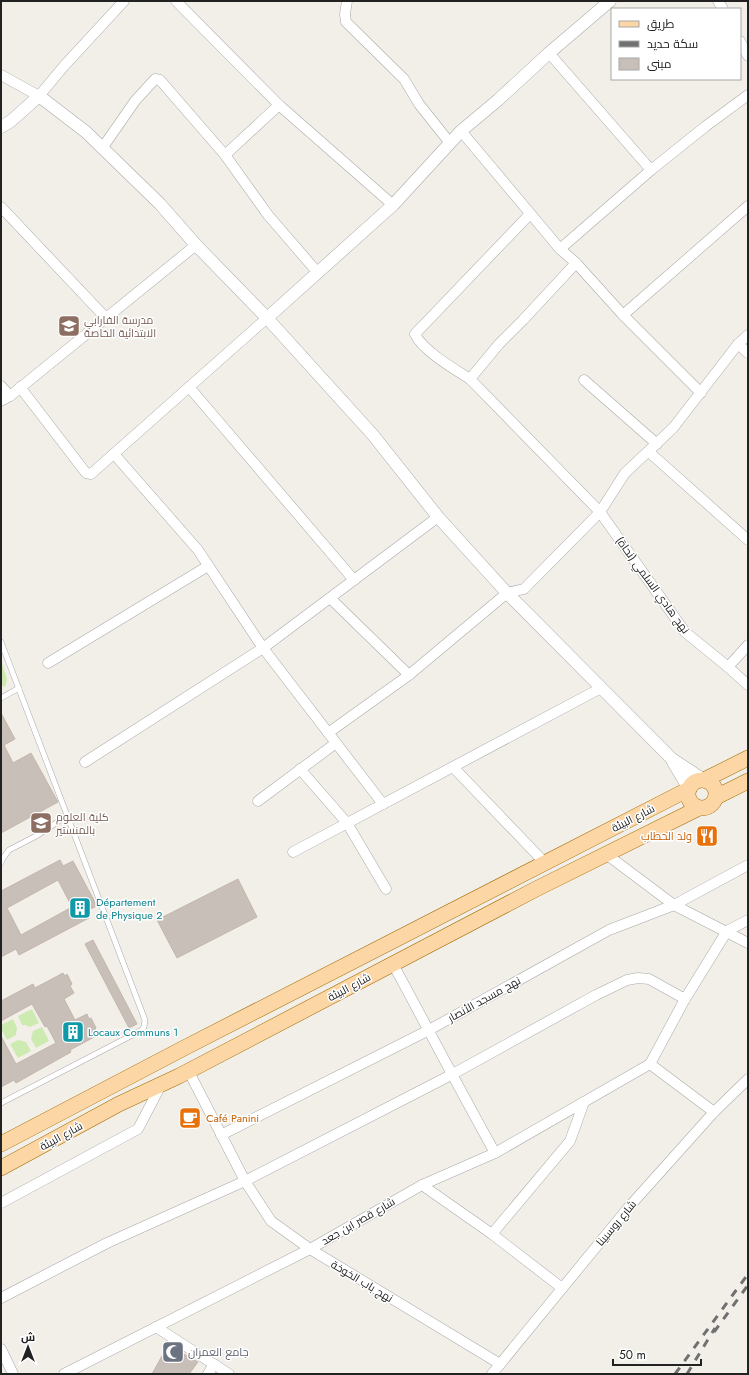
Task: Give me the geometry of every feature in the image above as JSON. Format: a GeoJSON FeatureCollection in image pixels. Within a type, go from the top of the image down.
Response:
{"type":"FeatureCollection","features":[{"type":"Feature","properties":{"kind":"main road","name":"شارع البيئة"},"geometry":{"type":"LineString","coordinates":[[1,1144],[186,1047],[689,789],[695,782],[704,780],[748,758]]}},
{"type":"Feature","properties":{"kind":"main road"},"geometry":{"type":"LineString","coordinates":[[704,780],[712,784],[715,788],[716,797]]}},
{"type":"Feature","properties":{"kind":"main road","name":"شارع البيئة"},"geometry":{"type":"LineString","coordinates":[[1,1168],[118,1104],[161,1085],[536,889],[698,808],[708,808],[715,802],[716,797],[748,781]]}},
{"type":"Feature","properties":{"kind":"main road"},"geometry":{"type":"LineString","coordinates":[[689,789],[688,794],[690,803],[698,808]]}},
{"type":"Feature","properties":{"kind":"main road"},"geometry":{"type":"LineString","coordinates":[[186,1047],[188,1071]]}},
{"type":"Feature","properties":{"kind":"main road"},"geometry":{"type":"LineString","coordinates":[[167,1058],[188,1071]]}},
{"type":"Feature","properties":{"kind":"street"},"geometry":{"type":"LineString","coordinates":[[1,127],[11,121],[39,96],[64,66],[124,1]]}},
{"type":"Feature","properties":{"kind":"street"},"geometry":{"type":"LineString","coordinates":[[176,1],[279,105],[393,205]]}},
{"type":"Feature","properties":{"kind":"street"},"geometry":{"type":"LineString","coordinates":[[348,1],[345,14],[346,22],[404,79],[419,104],[450,143]]}},
{"type":"Feature","properties":{"kind":"street"},"geometry":{"type":"LineString","coordinates":[[20,387],[86,473],[90,474],[94,472],[393,205],[462,131],[610,1]]}},
{"type":"Feature","properties":{"kind":"street"},"geometry":{"type":"LineString","coordinates":[[741,43],[748,56]]}},
{"type":"Feature","properties":{"kind":"street"},"geometry":{"type":"LineString","coordinates":[[549,53],[651,170]]}},
{"type":"Feature","properties":{"kind":"street"},"geometry":{"type":"LineString","coordinates":[[1,75],[39,96],[86,132],[160,204],[196,245],[267,318],[373,435],[438,517],[507,593],[672,759],[704,780]]}},
{"type":"Feature","properties":{"kind":"street"},"geometry":{"type":"LineString","coordinates":[[102,147],[118,127],[135,101],[155,79],[160,80],[225,155],[268,215],[318,273]]}},
{"type":"Feature","properties":{"kind":"street"},"geometry":{"type":"LineString","coordinates":[[560,250],[651,170],[748,95]]}},
{"type":"Feature","properties":{"kind":"street"},"geometry":{"type":"LineString","coordinates":[[225,155],[279,105]]}},
{"type":"Feature","properties":{"kind":"street"},"geometry":{"type":"LineString","coordinates":[[462,131],[560,250],[576,263],[623,315],[701,393]]}},
{"type":"Feature","properties":{"kind":"street"},"geometry":{"type":"LineString","coordinates":[[623,315],[748,206]]}},
{"type":"Feature","properties":{"kind":"street"},"geometry":{"type":"LineString","coordinates":[[1,207],[105,317]]}},
{"type":"Feature","properties":{"kind":"street","name":"نهج هادي السلمي (نحاة)"},"geometry":{"type":"LineString","coordinates":[[530,214],[415,334],[425,346],[443,361],[470,379],[600,512],[685,632],[748,685]]}},
{"type":"Feature","properties":{"kind":"street"},"geometry":{"type":"LineString","coordinates":[[1,386],[5,398],[196,245]]}},
{"type":"Feature","properties":{"kind":"street"},"geometry":{"type":"LineString","coordinates":[[470,379],[500,344],[576,263]]}},
{"type":"Feature","properties":{"kind":"street"},"geometry":{"type":"LineString","coordinates":[[328,733],[409,675],[507,593],[524,589],[600,512],[625,474],[673,428],[738,344],[748,335]]}},
{"type":"Feature","properties":{"kind":"street"},"geometry":{"type":"LineString","coordinates":[[738,344],[748,353]]}},
{"type":"Feature","properties":{"kind":"street"},"geometry":{"type":"LineString","coordinates":[[584,380],[657,444]]}},
{"type":"Feature","properties":{"kind":"street"},"geometry":{"type":"LineString","coordinates":[[189,387],[354,580]]}},
{"type":"Feature","properties":{"kind":"street"},"geometry":{"type":"LineString","coordinates":[[649,452],[748,540]]}},
{"type":"Feature","properties":{"kind":"street"},"geometry":{"type":"LineString","coordinates":[[114,454],[198,550],[263,648],[383,804]]}},
{"type":"Feature","properties":{"kind":"street"},"geometry":{"type":"LineString","coordinates":[[85,762],[263,648],[438,517]]}},
{"type":"Feature","properties":{"kind":"street"},"geometry":{"type":"LineString","coordinates":[[48,663],[208,566]]}},
{"type":"Feature","properties":{"kind":"street"},"geometry":{"type":"LineString","coordinates":[[330,598],[409,675]]}},
{"type":"Feature","properties":{"kind":"street"},"geometry":{"type":"LineString","coordinates":[[728,667],[748,645]]}},
{"type":"Feature","properties":{"kind":"street"},"geometry":{"type":"LineString","coordinates":[[293,852],[601,688]]}},
{"type":"Feature","properties":{"kind":"street"},"geometry":{"type":"LineString","coordinates":[[258,801],[336,743]]}},
{"type":"Feature","properties":{"kind":"street"},"geometry":{"type":"LineString","coordinates":[[672,759],[689,789]]}},
{"type":"Feature","properties":{"kind":"street"},"geometry":{"type":"LineString","coordinates":[[453,767],[545,862]]}},
{"type":"Feature","properties":{"kind":"street"},"geometry":{"type":"LineString","coordinates":[[300,769],[347,823],[386,889]]}},
{"type":"Feature","properties":{"kind":"street"},"geometry":{"type":"LineString","coordinates":[[606,854],[674,905],[748,943]]}},
{"type":"Feature","properties":{"kind":"street","name":"نهج مسجد الأنصار"},"geometry":{"type":"LineString","coordinates":[[221,1135],[429,1030],[609,930],[674,905],[748,865]]}},
{"type":"Feature","properties":{"kind":"street"},"geometry":{"type":"LineString","coordinates":[[714,1112],[650,1064],[685,999],[727,931],[748,920]]}},
{"type":"Feature","properties":{"kind":"street"},"geometry":{"type":"LineString","coordinates":[[393,964],[494,1153]]}},
{"type":"Feature","properties":{"kind":"street"},"geometry":{"type":"LineString","coordinates":[[1,1298],[107,1243],[245,1181],[451,1075],[596,995],[627,980],[638,978],[649,979],[685,999]]}},
{"type":"Feature","properties":{"kind":"street","name":"شارع قصر ابن جعد"},"geometry":{"type":"LineString","coordinates":[[64,1374],[310,1249],[422,1185],[494,1153],[650,1064]]}},
{"type":"Feature","properties":{"kind":"street","name":"نهج باب الخوخة"},"geometry":{"type":"LineString","coordinates":[[188,1071],[245,1181],[271,1221],[310,1249],[500,1364]]}},
{"type":"Feature","properties":{"kind":"street","name":"شارع روسبينا"},"geometry":{"type":"LineString","coordinates":[[492,1374],[628,1208],[714,1112],[748,1079]]}},
{"type":"Feature","properties":{"kind":"street"},"geometry":{"type":"LineString","coordinates":[[1,1203],[138,1129],[161,1085]]}},
{"type":"Feature","properties":{"kind":"street"},"geometry":{"type":"LineString","coordinates":[[492,1234],[570,1141],[584,1102]]}},
{"type":"Feature","properties":{"kind":"street"},"geometry":{"type":"LineString","coordinates":[[422,1185],[492,1234],[562,1288]]}},
{"type":"Feature","properties":{"kind":"street"},"geometry":{"type":"LineString","coordinates":[[156,1327],[229,1374]]}},
{"type":"Feature","properties":{"kind":"street"},"geometry":{"type":"LineString","coordinates":[[1,1349],[13,1374]]}},
{"type":"Feature","properties":{"kind":"street"},"geometry":{"type":"LineString","coordinates":[[208,1374],[214,1364]]}},
{"type":"Feature","properties":{"kind":"lane"},"geometry":{"type":"LineString","coordinates":[[1,642],[144,1016],[145,1024],[142,1030],[1,1103]]}},
{"type":"Feature","properties":{"kind":"lane"},"geometry":{"type":"LineString","coordinates":[[1,698],[19,688]]}},
{"type":"Feature","properties":{"kind":"lane"},"geometry":{"type":"LineString","coordinates":[[1,863],[9,850],[38,835],[68,815]]}},
{"type":"Feature","properties":{"kind":"green space"},"geometry":{"type":"Polygon","coordinates":[[[1,659],[7,680],[5,687],[1,685],[1,659]]]}},
{"type":"Feature","properties":{"kind":"green space"},"geometry":{"type":"Polygon","coordinates":[[[32,1009],[39,1023],[30,1027],[22,1025],[18,1016],[32,1009]]]}},
{"type":"Feature","properties":{"kind":"green space"},"geometry":{"type":"Polygon","coordinates":[[[13,1019],[17,1028],[16,1035],[7,1040],[1,1025],[13,1019]]]}},
{"type":"Feature","properties":{"kind":"green space"},"geometry":{"type":"Polygon","coordinates":[[[42,1027],[49,1041],[36,1048],[31,1039],[33,1031],[42,1027]]]}},
{"type":"Feature","properties":{"kind":"green space"},"geometry":{"type":"Polygon","coordinates":[[[18,1040],[26,1042],[31,1051],[18,1058],[10,1044],[18,1040]]]}},
{"type":"Feature","properties":{"kind":"building"},"geometry":{"type":"Polygon","coordinates":[[[1,713],[15,739],[4,745],[13,763],[31,753],[58,802],[1,833],[1,713]]]}},
{"type":"Feature","properties":{"kind":"building","name":"Département de Physique 2"},"geometry":{"type":"Polygon","coordinates":[[[60,860],[63,866],[73,861],[97,906],[86,911],[89,918],[19,955],[16,949],[1,957],[1,891],[60,860]],[[58,880],[7,908],[21,935],[72,907],[58,880]]]}},
{"type":"Feature","properties":{"kind":"building"},"geometry":{"type":"Polygon","coordinates":[[[238,879],[257,917],[177,958],[157,920],[238,879]]]}},
{"type":"Feature","properties":{"kind":"building"},"geometry":{"type":"Polygon","coordinates":[[[93,940],[137,1024],[129,1028],[85,944],[93,940]]]}},
{"type":"Feature","properties":{"kind":"building","name":"Locaux Communs 1"},"geometry":{"type":"Polygon","coordinates":[[[63,973],[65,976],[67,974],[72,984],[70,986],[74,993],[64,999],[75,1020],[87,1014],[89,1019],[91,1018],[98,1035],[16,1083],[14,1080],[1,1087],[1,1036],[16,1064],[56,1043],[47,1026],[45,1027],[32,1004],[1,1021],[1,1001],[33,984],[35,988],[63,973]]]}},
{"type":"Feature","properties":{"kind":"building","name":"جامع العمران"},"geometry":{"type":"Polygon","coordinates":[[[168,1345],[198,1362],[189,1374],[152,1374],[168,1345]]]}},
{"type":"Feature","properties":{"kind":"railway"},"geometry":{"type":"LineString","coordinates":[[675,1374],[748,1274]]}},
{"type":"Feature","properties":{"kind":"railway"},"geometry":{"type":"LineString","coordinates":[[714,1332],[748,1285]]}},
{"type":"Feature","properties":{"kind":"railway"},"geometry":{"type":"LineString","coordinates":[[687,1374],[715,1328]]}},
{"type":"Feature","properties":{"kind":"place","name":"مدرسة الفارابي الابتدائية الخاصة"},"geometry":{"type":"Point","coordinates":[69,326]}},
{"type":"Feature","properties":{"kind":"place","name":"كلية العلوم بالمنستير"},"geometry":{"type":"Point","coordinates":[41,823]}},
{"type":"Feature","properties":{"kind":"place","name":"ولد الحطاب"},"geometry":{"type":"Point","coordinates":[707,836]}},
{"type":"Feature","properties":{"kind":"place","name":"Département de Physique 2"},"geometry":{"type":"Point","coordinates":[80,908]}},
{"type":"Feature","properties":{"kind":"place","name":"Locaux Communs 1"},"geometry":{"type":"Point","coordinates":[73,1032]}},
{"type":"Feature","properties":{"kind":"place","name":"Café Panini"},"geometry":{"type":"Point","coordinates":[190,1118]}},
{"type":"Feature","properties":{"kind":"place","name":"جامع العمران"},"geometry":{"type":"Point","coordinates":[173,1352]}}]}
